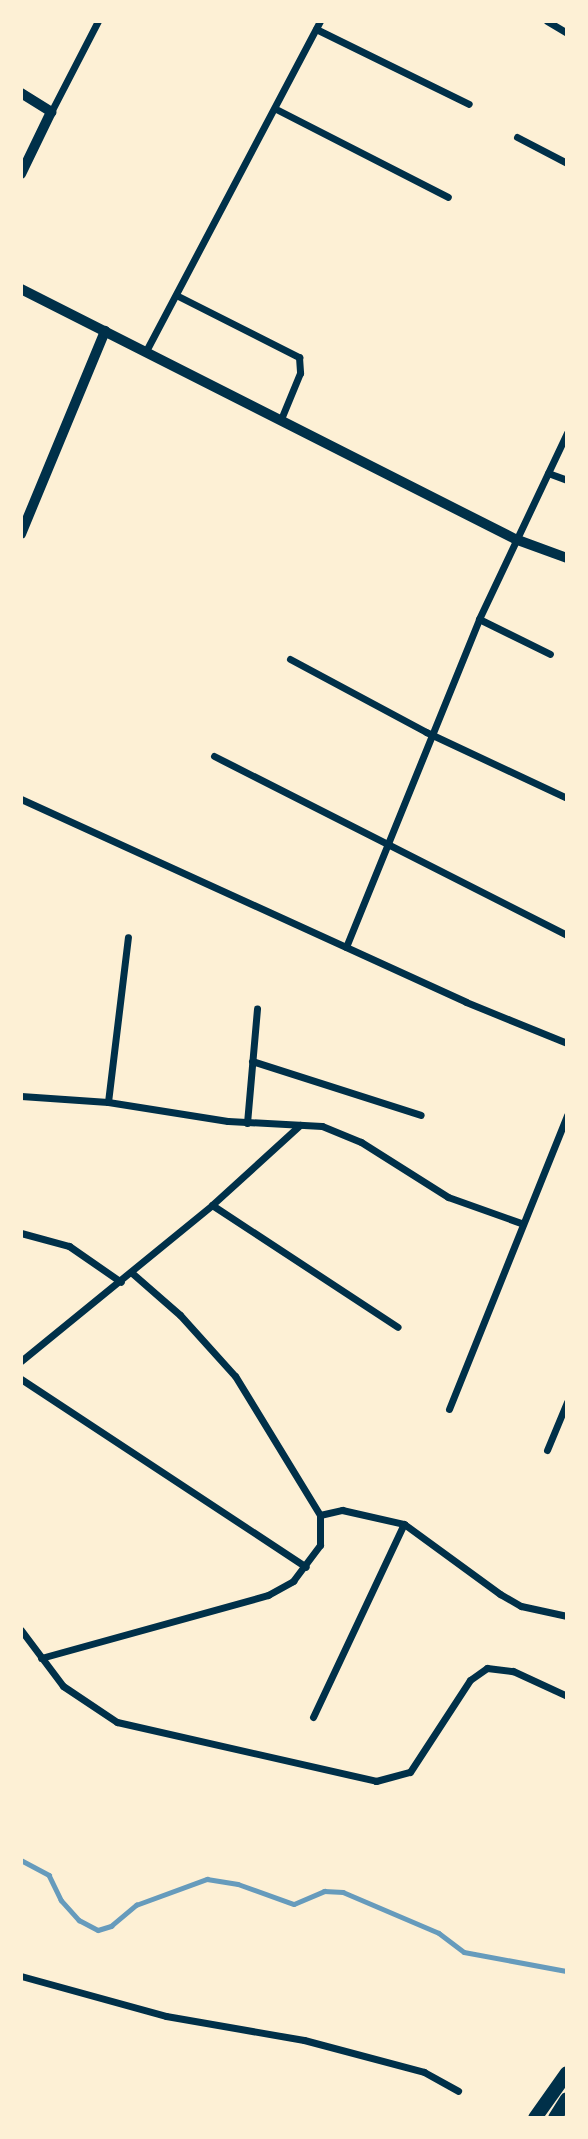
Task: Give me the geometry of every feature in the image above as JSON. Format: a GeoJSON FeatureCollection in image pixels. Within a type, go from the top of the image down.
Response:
{"type":"FeatureCollection","features":[{"type":"Feature","properties":{"kind":"highway"},"geometry":{"type":"LineString","coordinates":[[535,2118],[567,2073]]}},
{"type":"Feature","properties":{"kind":"highway"},"geometry":{"type":"LineString","coordinates":[[555,2118],[567,2099]]}},
{"type":"Feature","properties":{"kind":"main road"},"geometry":{"type":"LineString","coordinates":[[21,93],[51,112],[21,174]]}},
{"type":"Feature","properties":{"kind":"main road"},"geometry":{"type":"LineString","coordinates":[[21,289],[516,539],[567,558]]}},
{"type":"Feature","properties":{"kind":"street"},"geometry":{"type":"LineString","coordinates":[[51,112],[98,21]]}},
{"type":"Feature","properties":{"kind":"street"},"geometry":{"type":"LineString","coordinates":[[146,351],[178,296],[320,21]]}},
{"type":"Feature","properties":{"kind":"street"},"geometry":{"type":"LineString","coordinates":[[547,21],[567,33]]}},
{"type":"Feature","properties":{"kind":"street"},"geometry":{"type":"LineString","coordinates":[[316,29],[469,104]]}},
{"type":"Feature","properties":{"kind":"street"},"geometry":{"type":"LineString","coordinates":[[276,109],[448,197]]}},
{"type":"Feature","properties":{"kind":"street"},"geometry":{"type":"LineString","coordinates":[[517,137],[567,163]]}},
{"type":"Feature","properties":{"kind":"street"},"geometry":{"type":"LineString","coordinates":[[178,296],[299,357],[300,373],[281,419]]}},
{"type":"Feature","properties":{"kind":"street"},"geometry":{"type":"LineString","coordinates":[[21,534],[25,511],[105,331]]}},
{"type":"Feature","properties":{"kind":"street"},"geometry":{"type":"LineString","coordinates":[[346,947],[479,619],[567,433]]}},
{"type":"Feature","properties":{"kind":"street"},"geometry":{"type":"LineString","coordinates":[[548,473],[567,480]]}},
{"type":"Feature","properties":{"kind":"street"},"geometry":{"type":"LineString","coordinates":[[479,619],[550,654]]}},
{"type":"Feature","properties":{"kind":"street"},"geometry":{"type":"LineString","coordinates":[[290,659],[431,734],[567,798]]}},
{"type":"Feature","properties":{"kind":"street"},"geometry":{"type":"LineString","coordinates":[[214,756],[567,934]]}},
{"type":"Feature","properties":{"kind":"street"},"geometry":{"type":"LineString","coordinates":[[21,799],[346,947],[567,1043]]}},
{"type":"Feature","properties":{"kind":"street"},"geometry":{"type":"LineString","coordinates":[[108,1102],[128,937]]}},
{"type":"Feature","properties":{"kind":"street"},"geometry":{"type":"LineString","coordinates":[[247,1123],[257,1008]]}},
{"type":"Feature","properties":{"kind":"street"},"geometry":{"type":"LineString","coordinates":[[252,1061],[421,1115]]}},
{"type":"Feature","properties":{"kind":"street"},"geometry":{"type":"LineString","coordinates":[[21,1096],[108,1102],[247,1123],[301,1125],[342,1132],[448,1197],[521,1223]]}},
{"type":"Feature","properties":{"kind":"street"},"geometry":{"type":"LineString","coordinates":[[449,1409],[521,1223],[565,1126],[567,1115]]}},
{"type":"Feature","properties":{"kind":"street"},"geometry":{"type":"LineString","coordinates":[[21,1361],[132,1273],[301,1125]]}},
{"type":"Feature","properties":{"kind":"street"},"geometry":{"type":"LineString","coordinates":[[212,1205],[398,1327]]}},
{"type":"Feature","properties":{"kind":"street"},"geometry":{"type":"LineString","coordinates":[[21,1233],[69,1246],[121,1282]]}},
{"type":"Feature","properties":{"kind":"street"},"geometry":{"type":"LineString","coordinates":[[41,1658],[268,1595],[306,1567],[320,1545],[320,1516],[235,1376],[180,1315],[132,1273]]}},
{"type":"Feature","properties":{"kind":"street"},"geometry":{"type":"LineString","coordinates":[[21,1379],[85,1417],[306,1567]]}},
{"type":"Feature","properties":{"kind":"street"},"geometry":{"type":"LineString","coordinates":[[547,1450],[567,1402]]}},
{"type":"Feature","properties":{"kind":"street"},"geometry":{"type":"LineString","coordinates":[[320,1516],[342,1510],[404,1524],[521,1606],[567,1616]]}},
{"type":"Feature","properties":{"kind":"street"},"geometry":{"type":"LineString","coordinates":[[313,1717],[404,1524]]}},
{"type":"Feature","properties":{"kind":"street"},"geometry":{"type":"LineString","coordinates":[[21,1630],[63,1686],[117,1722],[376,1781],[410,1772],[470,1680],[487,1668],[513,1671],[567,1696]]}},
{"type":"Feature","properties":{"kind":"street"},"geometry":{"type":"LineString","coordinates":[[21,1976],[166,2016],[304,2040],[424,2072],[458,2091]]}},
{"type":"Feature","properties":{"kind":"waterway"},"geometry":{"type":"LineString","coordinates":[[21,1860],[49,1875],[61,1900],[79,1920],[98,1930],[111,1926],[136,1905],[207,1879],[238,1884],[294,1904],[324,1891],[343,1892],[439,1933],[464,1952],[567,1971]]}}]}
